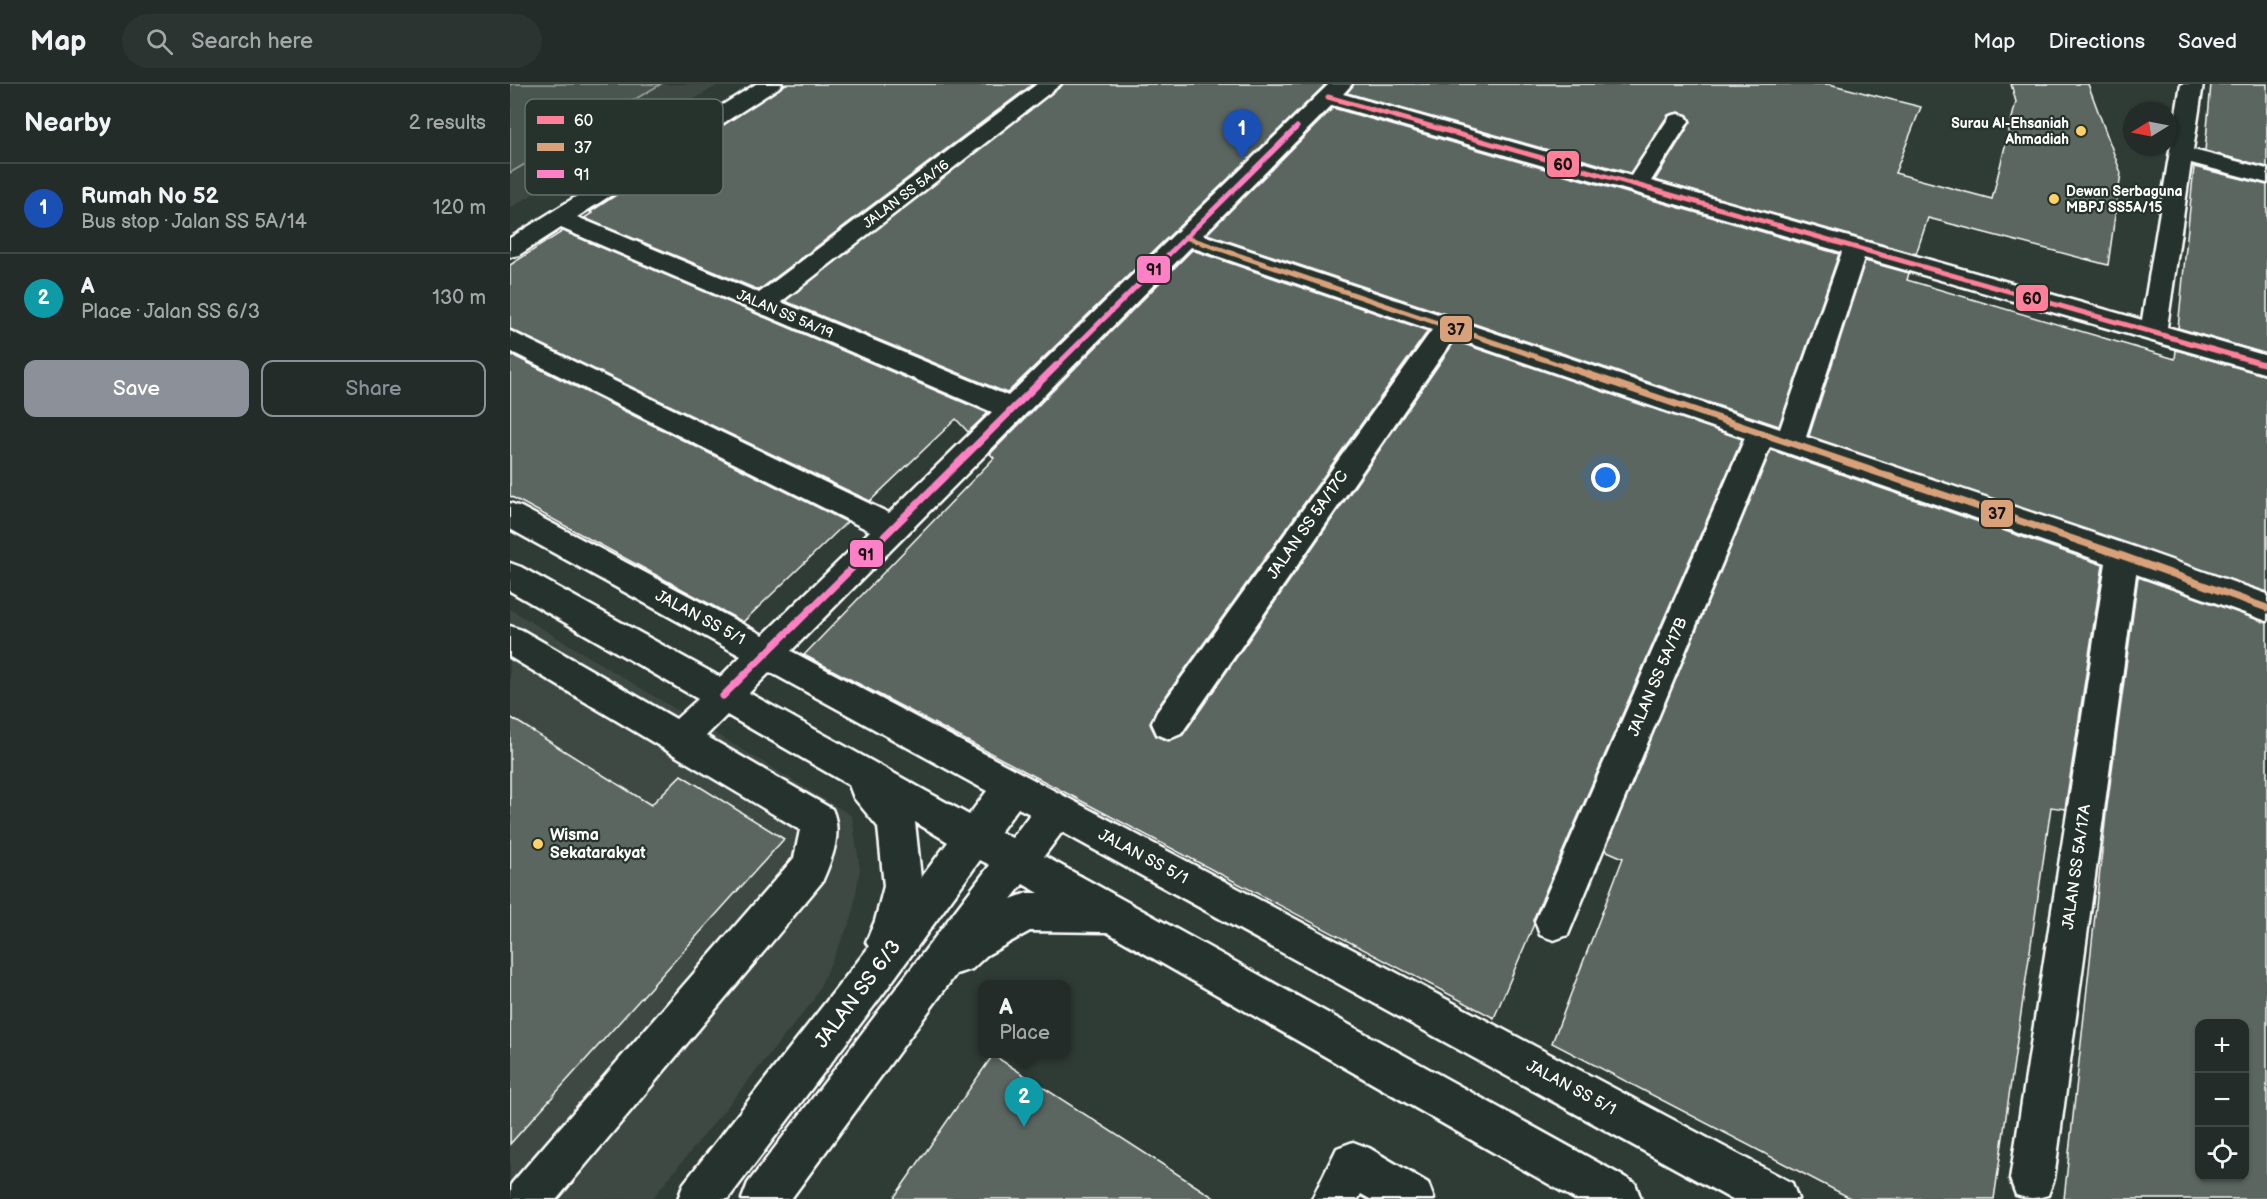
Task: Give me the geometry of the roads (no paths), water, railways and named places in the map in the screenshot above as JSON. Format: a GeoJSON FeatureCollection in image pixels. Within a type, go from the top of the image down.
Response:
{"type":"FeatureCollection","features":[{"type":"Feature","properties":{"kind":"street"},"geometry":{"type":"LineString","coordinates":[[723,114],[771,84]]}},
{"type":"Feature","properties":{"kind":"street","name":"JALAN SS 5A/16"},"geometry":{"type":"LineString","coordinates":[[761,304],[1050,84]]}},
{"type":"Feature","properties":{"kind":"street"},"geometry":{"type":"LineString","coordinates":[[2153,333],[2192,84]]}},
{"type":"Feature","properties":{"kind":"street"},"geometry":{"type":"LineString","coordinates":[[680,740],[1334,90],[1636,186],[2267,366]]}},
{"type":"Feature","properties":{"kind":"street"},"geometry":{"type":"LineString","coordinates":[[1636,186],[1678,121]]}},
{"type":"Feature","properties":{"kind":"street"},"geometry":{"type":"LineString","coordinates":[[2181,154],[2267,176]]}},
{"type":"Feature","properties":{"kind":"street"},"geometry":{"type":"LineString","coordinates":[[510,249],[595,195]]}},
{"type":"Feature","properties":{"kind":"street","name":"JALAN SS 5A/19"},"geometry":{"type":"LineString","coordinates":[[559,218],[1011,409]]}},
{"type":"Feature","properties":{"kind":"street"},"geometry":{"type":"LineString","coordinates":[[1185,237],[2123,556],[2267,608]]}},
{"type":"Feature","properties":{"kind":"street","name":"JALAN SS 5A/17B"},"geometry":{"type":"LineString","coordinates":[[1554,921],[1823,339],[1855,249]]}},
{"type":"Feature","properties":{"kind":"street","name":"JALAN SS 5A/17C"},"geometry":{"type":"LineString","coordinates":[[1169,723],[1448,327]]}},
{"type":"Feature","properties":{"kind":"street"},"geometry":{"type":"LineString","coordinates":[[510,340],[892,528]]}},
{"type":"Feature","properties":{"kind":"street","name":"JALAN SS 5/1"},"geometry":{"type":"LineString","coordinates":[[510,515],[1776,1199]]}},
{"type":"Feature","properties":{"kind":"street","name":"JALAN SS 5A/17A"},"geometry":{"type":"LineString","coordinates":[[2032,1179],[2123,556]]}},
{"type":"Feature","properties":{"kind":"street"},"geometry":{"type":"LineString","coordinates":[[510,576],[1619,1199]]}},
{"type":"Feature","properties":{"kind":"street"},"geometry":{"type":"LineString","coordinates":[[510,640],[819,821],[818,845],[809,869],[528,1199]]}},
{"type":"Feature","properties":{"kind":"street"},"geometry":{"type":"LineString","coordinates":[[852,769],[897,820],[903,886],[894,924],[869,980]]}},
{"type":"Feature","properties":{"kind":"street","name":"JALAN SS 6/3"},"geometry":{"type":"LineString","coordinates":[[700,1199],[869,980],[1012,786]]}},
{"type":"Feature","properties":{"kind":"street"},"geometry":{"type":"LineString","coordinates":[[764,1199],[911,1000],[1056,810]]}},
{"type":"Feature","properties":{"kind":"street"},"geometry":{"type":"LineString","coordinates":[[911,1000],[973,941],[1027,912],[1111,914]]}},
{"type":"Feature","properties":{"kind":"street"},"geometry":{"type":"LineString","coordinates":[[1334,1199],[1353,1164],[1412,1199]]}},
{"type":"Feature","properties":{"kind":"place","name":"Surau Al-Ehsaniah Ahmadiah"},"geometry":{"type":"Point","coordinates":[2081,131]}},
{"type":"Feature","properties":{"kind":"place","name":"Rumah No 52"},"geometry":{"type":"Point","coordinates":[1242,159]}},
{"type":"Feature","properties":{"kind":"place","name":"Dewan Serbaguna MBPJ SS5A/15"},"geometry":{"type":"Point","coordinates":[2054,199]}},
{"type":"Feature","properties":{"kind":"place","name":"Wisma Sekatarakyat"},"geometry":{"type":"Point","coordinates":[538,844]}},
{"type":"Feature","properties":{"kind":"place","name":"A"},"geometry":{"type":"Point","coordinates":[1024,1127]}}]}
